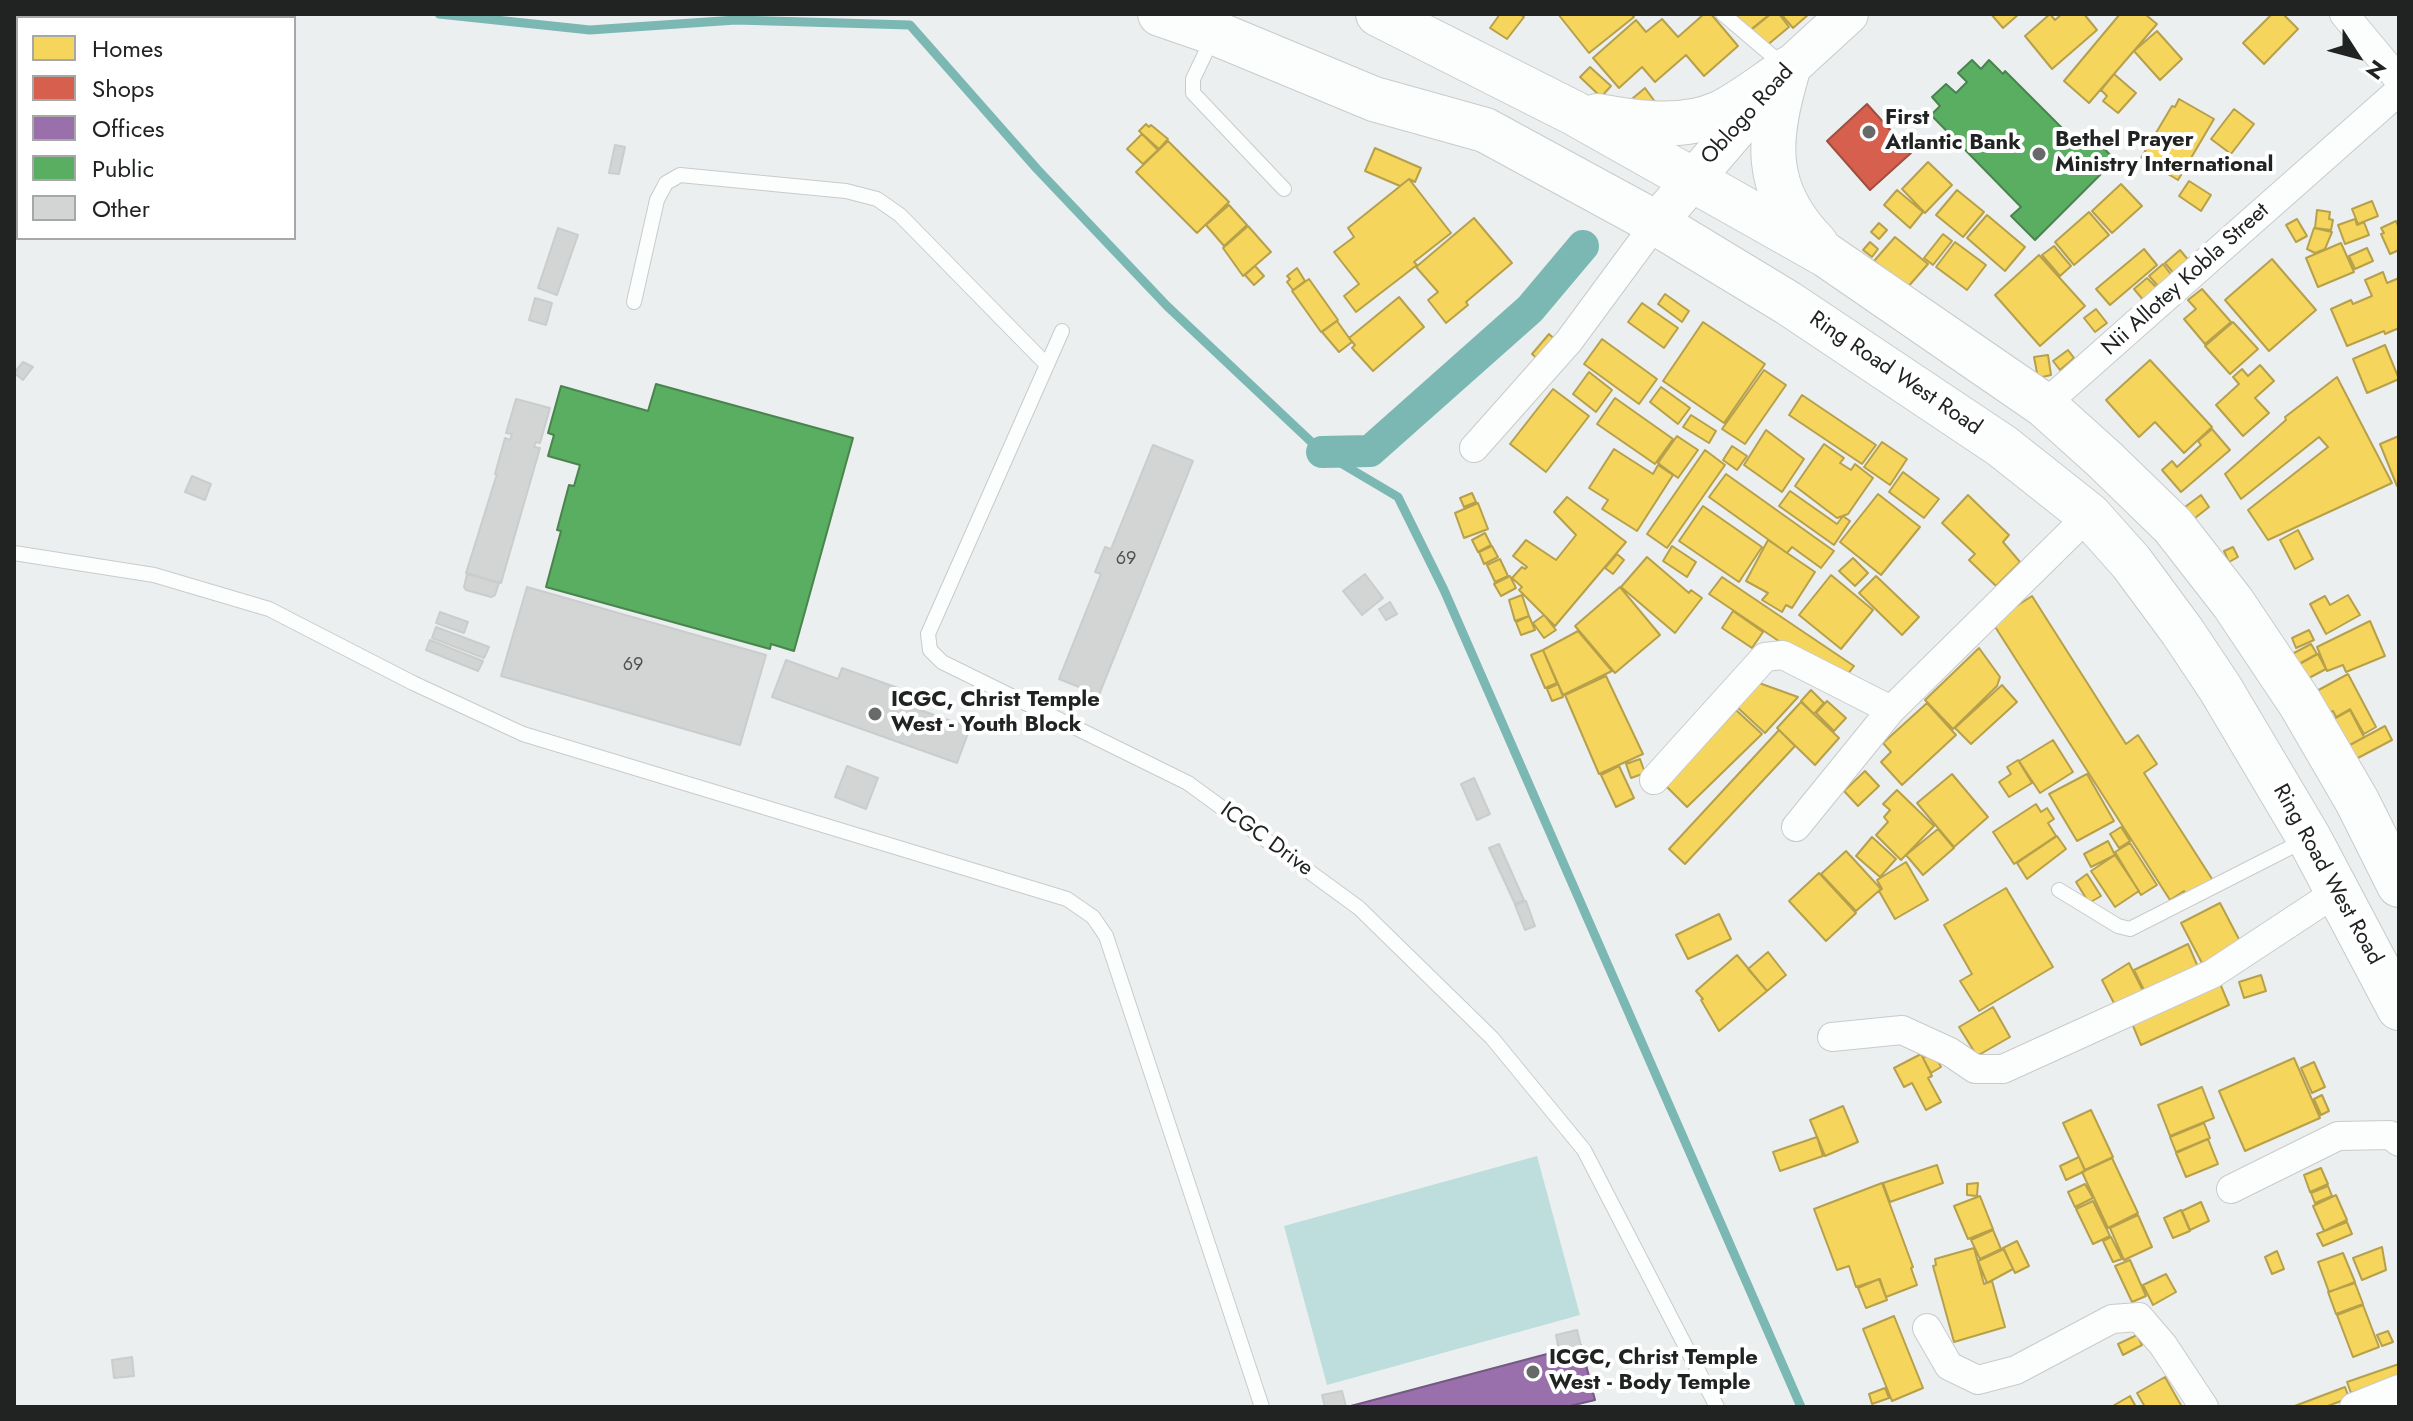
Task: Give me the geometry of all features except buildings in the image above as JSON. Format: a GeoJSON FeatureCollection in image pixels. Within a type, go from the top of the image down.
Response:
{"type":"FeatureCollection","features":[{"type":"Feature","properties":{"kind":"main road","name":"Ring Road West Road"},"geometry":{"type":"LineString","coordinates":[[1160,14],[1215,33],[1374,99],[1485,130],[1656,223],[1788,303],[2002,446],[2089,515],[2131,562],[2220,688],[2309,838],[2399,1008]]}},
{"type":"Feature","properties":{"kind":"main road"},"geometry":{"type":"LineString","coordinates":[[1378,14],[1574,113],[1826,255],[2044,405],[2173,526],[2233,603],[2307,715],[2397,877]]}},
{"type":"Feature","properties":{"kind":"main road","name":"Oblogo Road"},"geometry":{"type":"LineString","coordinates":[[1656,223],[1788,69],[1848,14]]}},
{"type":"Feature","properties":{"kind":"main road"},"geometry":{"type":"LineString","coordinates":[[1574,113],[1633,122],[1677,124],[1719,113],[1788,69]]}},
{"type":"Feature","properties":{"kind":"main road"},"geometry":{"type":"LineString","coordinates":[[1788,69],[1774,115],[1771,146],[1775,174],[1797,225],[1826,255]]}},
{"type":"Feature","properties":{"kind":"main road"},"geometry":{"type":"LineString","coordinates":[[1374,99],[1441,87],[1631,177],[1692,179]]}},
{"type":"Feature","properties":{"kind":"street"},"geometry":{"type":"LineString","coordinates":[[2344,14],[2399,80]]}},
{"type":"Feature","properties":{"kind":"street","name":"Nii Allotey Kobla Street"},"geometry":{"type":"LineString","coordinates":[[2044,405],[2399,91]]}},
{"type":"Feature","properties":{"kind":"street"},"geometry":{"type":"LineString","coordinates":[[1474,448],[1569,341],[1656,223]]}},
{"type":"Feature","properties":{"kind":"street"},"geometry":{"type":"LineString","coordinates":[[1796,827],[1891,710],[2089,515]]}},
{"type":"Feature","properties":{"kind":"street"},"geometry":{"type":"LineString","coordinates":[[1654,780],[1765,657],[1783,655],[1891,710]]}},
{"type":"Feature","properties":{"kind":"street"},"geometry":{"type":"LineString","coordinates":[[1832,1037],[1902,1030],[1950,1052],[1975,1069],[2003,1069],[2212,974],[2338,891]]}},
{"type":"Feature","properties":{"kind":"street"},"geometry":{"type":"LineString","coordinates":[[2231,1189],[2338,1136],[2396,1133]]}},
{"type":"Feature","properties":{"kind":"street"},"geometry":{"type":"LineString","coordinates":[[1927,1328],[1949,1366],[1978,1380],[2016,1370],[2112,1319],[2139,1317],[2163,1345],[2204,1407]]}},
{"type":"Feature","properties":{"kind":"street"},"geometry":{"type":"LineString","coordinates":[[2354,1407],[2399,1389]]}},
{"type":"Feature","properties":{"kind":"lane"},"geometry":{"type":"LineString","coordinates":[[1723,14],[1788,69]]}},
{"type":"Feature","properties":{"kind":"lane"},"geometry":{"type":"LineString","coordinates":[[1215,33],[1193,79],[1193,93],[1284,189]]}},
{"type":"Feature","properties":{"kind":"lane"},"geometry":{"type":"LineString","coordinates":[[634,302],[657,200],[666,183],[680,175],[846,191],[877,199],[900,215],[1047,365]]}},
{"type":"Feature","properties":{"kind":"lane","name":"ICGC Drive"},"geometry":{"type":"LineString","coordinates":[[1062,331],[928,634],[930,650],[942,662],[1188,783],[1359,908],[1492,1038],[1584,1150],[1717,1407]]}},
{"type":"Feature","properties":{"kind":"lane"},"geometry":{"type":"LineString","coordinates":[[14,553],[154,575],[269,609],[413,683],[523,734],[1067,899],[1093,917],[1106,936],[1262,1407]]}},
{"type":"Feature","properties":{"kind":"lane"},"geometry":{"type":"LineString","coordinates":[[2059,890],[2118,926],[2130,929],[2309,838]]}},
{"type":"Feature","properties":{"kind":"shaded area"},"geometry":{"type":"Polygon","coordinates":[[[1537,1156],[1580,1315],[1327,1385],[1284,1226],[1537,1156]]]}},
{"type":"Feature","properties":{"kind":"waterway"},"geometry":{"type":"LineString","coordinates":[[439,14],[590,30],[736,20],[910,25],[1037,169],[1167,306],[1322,452],[1398,497],[1444,590],[1801,1407]]}},
{"type":"Feature","properties":{"kind":"waterway"},"geometry":{"type":"LineString","coordinates":[[1322,452],[1370,451],[1530,309],[1583,246]]}},
{"type":"Feature","properties":{"kind":"place","name":"First Atlantic Bank"},"geometry":{"type":"Point","coordinates":[1869,132]}},
{"type":"Feature","properties":{"kind":"place","name":"Bethel Prayer Ministry International"},"geometry":{"type":"Point","coordinates":[2039,154]}},
{"type":"Feature","properties":{"kind":"place","name":"ICGC, Christ Temple West - Youth Block"},"geometry":{"type":"Point","coordinates":[875,714]}},
{"type":"Feature","properties":{"kind":"place","name":"ICGC, Christ Temple West - Body Temple"},"geometry":{"type":"Point","coordinates":[1533,1372]}}]}
